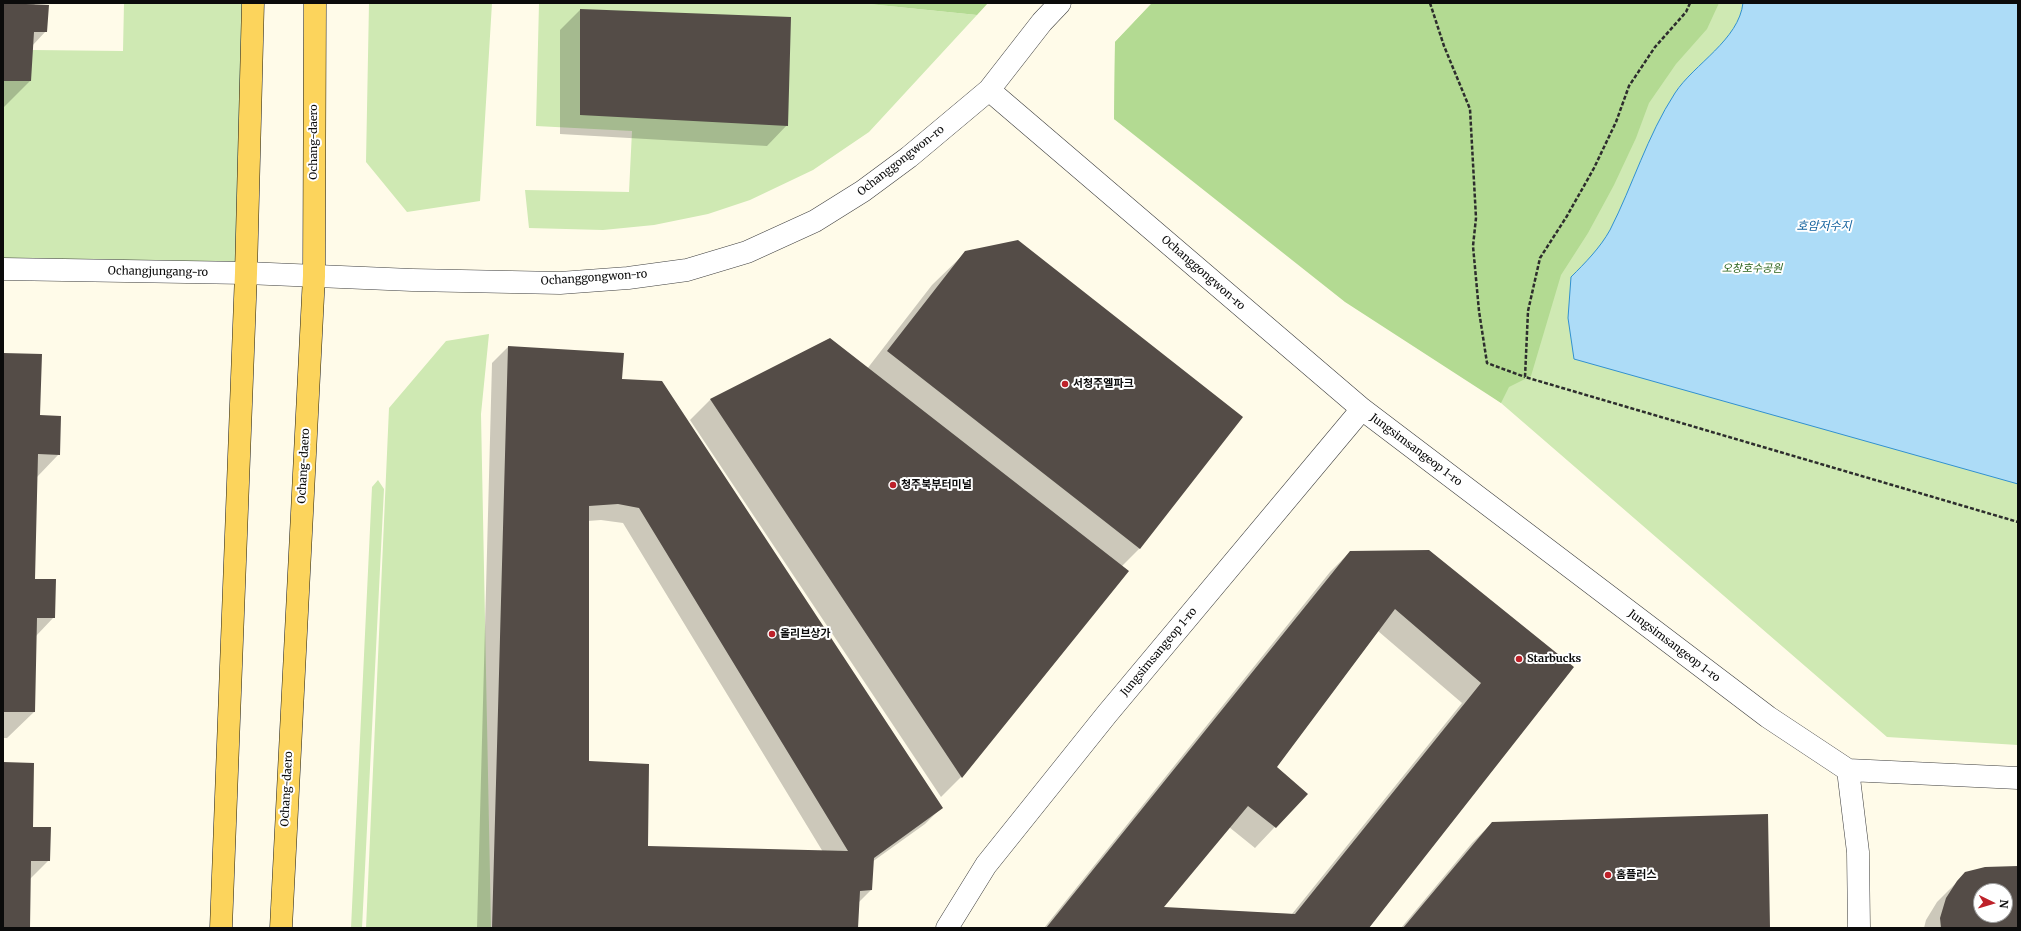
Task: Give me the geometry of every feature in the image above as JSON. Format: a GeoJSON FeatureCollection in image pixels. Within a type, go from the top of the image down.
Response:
{"type":"FeatureCollection","features":[{"type":"Feature","properties":{"kind":"main road"},"geometry":{"type":"LineString","coordinates":[[222,928],[246,273],[253,3]]}},
{"type":"Feature","properties":{"kind":"main road","name":"Ochang-daero"},"geometry":{"type":"LineString","coordinates":[[280,928],[314,276],[315,3]]}},
{"type":"Feature","properties":{"kind":"street","name":"Ochanggongwon-ro"},"geometry":{"type":"LineString","coordinates":[[314,276],[412,280],[560,282],[628,278],[687,270],[747,252],[816,221],[863,191],[909,157],[989,90],[1042,22],[1060,3]]}},
{"type":"Feature","properties":{"kind":"street","name":"Ochanggongwon-ro"},"geometry":{"type":"LineString","coordinates":[[989,90],[1362,409]]}},
{"type":"Feature","properties":{"kind":"street","name":"Ochangjungang-ro"},"geometry":{"type":"LineString","coordinates":[[3,269],[246,273],[314,276]]}},
{"type":"Feature","properties":{"kind":"street","name":"Jungsimsangeop 1-ro"},"geometry":{"type":"LineString","coordinates":[[947,928],[986,865],[1107,714],[1362,409],[1768,717],[1848,770]]}},
{"type":"Feature","properties":{"kind":"street"},"geometry":{"type":"LineString","coordinates":[[1859,928],[1858,852],[1848,770],[2018,778]]}},
{"type":"Feature","properties":{"kind":"path"},"geometry":{"type":"LineString","coordinates":[[1430,3],[1444,46],[1470,109],[1476,218],[1473,246],[1478,311],[1487,363],[1525,377],[2018,522]]}},
{"type":"Feature","properties":{"kind":"path"},"geometry":{"type":"LineString","coordinates":[[1525,377],[1528,312],[1540,258],[1567,216],[1594,168],[1616,122],[1629,86],[1655,47],[1686,12],[1690,3]]}},
{"type":"Feature","properties":{"kind":"green space"},"geometry":{"type":"Polygon","coordinates":[[[124,3],[251,3],[246,273],[3,269],[3,81],[33,50],[123,51],[124,3]]]}},
{"type":"Feature","properties":{"kind":"green space"},"geometry":{"type":"Polygon","coordinates":[[[369,3],[492,3],[480,201],[407,212],[366,162],[369,3]]]}},
{"type":"Feature","properties":{"kind":"green space"},"geometry":{"type":"Polygon","coordinates":[[[539,3],[859,3],[977,15],[869,132],[813,170],[750,200],[708,214],[654,225],[603,230],[529,228],[525,190],[629,192],[632,131],[536,126],[539,3]]]}},
{"type":"Feature","properties":{"kind":"green space"},"geometry":{"type":"Polygon","coordinates":[[[859,3],[988,3],[977,15],[859,3]]]}},
{"type":"Feature","properties":{"kind":"green space","name":"오창호수공원"},"geometry":{"type":"Polygon","coordinates":[[[1152,3],[2018,3],[2018,745],[1887,737],[1501,403],[1114,119],[1115,42],[1152,3]]]}},
{"type":"Feature","properties":{"kind":"green space"},"geometry":{"type":"Polygon","coordinates":[[[1152,3],[1719,3],[1707,29],[1676,64],[1649,103],[1636,138],[1614,185],[1588,233],[1561,275],[1531,376],[1509,387],[1501,403],[1345,302],[1114,119],[1115,42],[1152,3]]]}},
{"type":"Feature","properties":{"kind":"green space"},"geometry":{"type":"Polygon","coordinates":[[[489,334],[481,414],[491,928],[366,928],[389,408],[446,341],[489,334]]]}},
{"type":"Feature","properties":{"kind":"green space"},"geometry":{"type":"Polygon","coordinates":[[[378,480],[384,489],[362,928],[351,928],[372,487],[378,480]]]}},
{"type":"Feature","properties":{"kind":"water","name":"호암저수지"},"geometry":{"type":"Polygon","coordinates":[[[1743,3],[2018,3],[2018,484],[1574,359],[1568,318],[1571,277],[1597,249],[1610,230],[1656,126],[1675,93],[1683,82],[1725,40],[1740,16],[1743,3]]]}},
{"type":"Feature","properties":{"kind":"building"},"geometry":{"type":"Polygon","coordinates":[[[3,3],[49,5],[47,32],[34,32],[31,81],[3,81],[3,3]]]}},
{"type":"Feature","properties":{"kind":"building"},"geometry":{"type":"Polygon","coordinates":[[[580,9],[791,17],[788,126],[580,115],[580,9]]]}},
{"type":"Feature","properties":{"kind":"building","name":"서청주엘파크"},"geometry":{"type":"Polygon","coordinates":[[[1018,240],[1243,417],[1140,549],[887,351],[965,251],[1018,240]]]}},
{"type":"Feature","properties":{"kind":"building","name":"청주북부터미널"},"geometry":{"type":"Polygon","coordinates":[[[830,338],[1129,571],[962,778],[710,399],[830,338]]]}},
{"type":"Feature","properties":{"kind":"building","name":"올리브상가"},"geometry":{"type":"Polygon","coordinates":[[[508,346],[624,353],[622,379],[662,381],[943,808],[874,858],[872,890],[860,891],[858,928],[492,928],[508,346]],[[618,504],[589,506],[589,761],[649,764],[648,846],[848,851],[639,508],[618,504]]]}},
{"type":"Feature","properties":{"kind":"building"},"geometry":{"type":"Polygon","coordinates":[[[3,353],[42,354],[40,415],[61,416],[60,455],[38,454],[35,579],[56,579],[55,618],[37,618],[35,712],[3,712],[3,353]]]}},
{"type":"Feature","properties":{"kind":"building"},"geometry":{"type":"Polygon","coordinates":[[[1429,550],[1574,667],[1369,928],[1046,928],[1350,551],[1429,550]],[[1395,609],[1277,767],[1308,794],[1276,828],[1248,806],[1164,907],[1295,914],[1481,683],[1395,609]]]}},
{"type":"Feature","properties":{"kind":"building"},"geometry":{"type":"Polygon","coordinates":[[[3,762],[34,763],[33,827],[51,827],[50,861],[31,861],[30,928],[3,928],[3,762]]]}},
{"type":"Feature","properties":{"kind":"building","name":"홈플러스"},"geometry":{"type":"Polygon","coordinates":[[[1768,814],[1770,928],[1403,928],[1492,822],[1768,814]]]}},
{"type":"Feature","properties":{"kind":"building"},"geometry":{"type":"Polygon","coordinates":[[[2018,866],[2018,928],[1941,928],[1940,918],[1946,898],[1965,872],[1985,867],[2018,866]]]}},
{"type":"Feature","properties":{"kind":"place","name":"서청주엘파크"},"geometry":{"type":"Point","coordinates":[1065,384]}},
{"type":"Feature","properties":{"kind":"place","name":"청주북부터미널"},"geometry":{"type":"Point","coordinates":[893,485]}},
{"type":"Feature","properties":{"kind":"place","name":"올리브상가"},"geometry":{"type":"Point","coordinates":[772,634]}},
{"type":"Feature","properties":{"kind":"place","name":"Starbucks"},"geometry":{"type":"Point","coordinates":[1519,659]}},
{"type":"Feature","properties":{"kind":"place","name":"홈플러스"},"geometry":{"type":"Point","coordinates":[1608,875]}}]}
